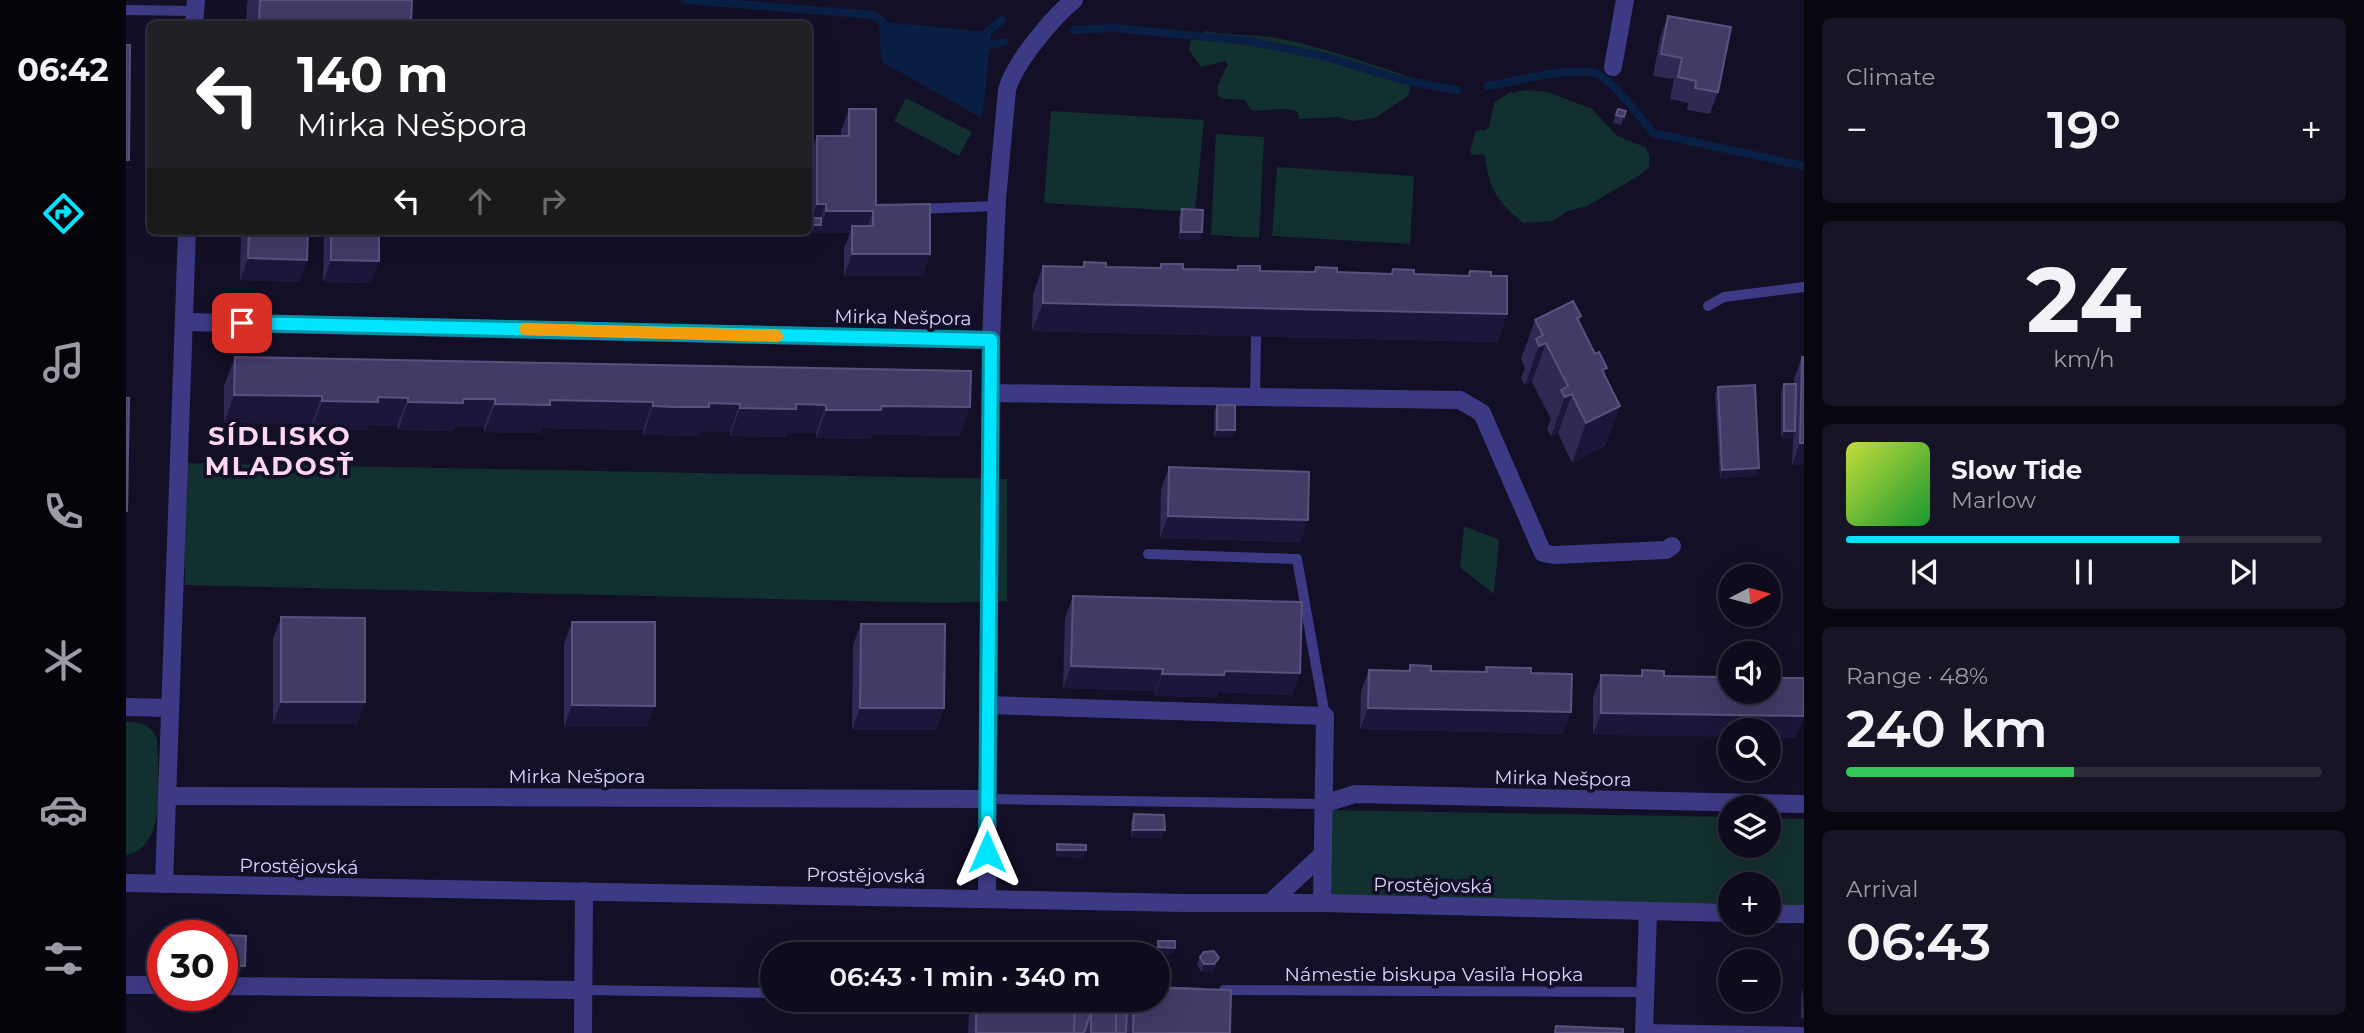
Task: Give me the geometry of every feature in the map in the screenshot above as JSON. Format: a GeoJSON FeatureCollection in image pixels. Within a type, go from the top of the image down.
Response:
{"type":"FeatureCollection","features":[{"type":"Feature","properties":{"kind":"street"},"geometry":{"type":"LineString","coordinates":[[1612,60],[1625,0]]}},
{"type":"Feature","properties":{"kind":"street","name":"Mirka Nešpora"},"geometry":{"type":"LineString","coordinates":[[987,898],[991,340],[997,206],[1009,82],[1027,52],[1072,2]]}},
{"type":"Feature","properties":{"kind":"street"},"geometry":{"type":"LineString","coordinates":[[164,884],[187,235]]}},
{"type":"Feature","properties":{"kind":"street","name":"Mirka Nešpora"},"geometry":{"type":"LineString","coordinates":[[184,322],[991,340]]}},
{"type":"Feature","properties":{"kind":"street"},"geometry":{"type":"LineString","coordinates":[[991,393],[1460,400],[1482,413],[1543,552],[1553,555],[1620,553],[1666,550],[1672,546]]}},
{"type":"Feature","properties":{"kind":"street"},"geometry":{"type":"LineString","coordinates":[[988,705],[1325,716],[1322,903]]}},
{"type":"Feature","properties":{"kind":"street"},"geometry":{"type":"LineString","coordinates":[[126,707],[170,708]]}},
{"type":"Feature","properties":{"kind":"street","name":"Mirka Nešpora"},"geometry":{"type":"LineString","coordinates":[[1323,804],[1355,794],[1804,804]]}},
{"type":"Feature","properties":{"kind":"street","name":"Mirka Nešpora"},"geometry":{"type":"LineString","coordinates":[[167,796],[988,799]]}},
{"type":"Feature","properties":{"kind":"street"},"geometry":{"type":"LineString","coordinates":[[1271,902],[1323,855]]}},
{"type":"Feature","properties":{"kind":"street","name":"Prostějovská"},"geometry":{"type":"LineString","coordinates":[[126,883],[1185,903],[1271,902],[1718,913]]}},
{"type":"Feature","properties":{"kind":"street"},"geometry":{"type":"LineString","coordinates":[[583,1033],[584,891]]}},
{"type":"Feature","properties":{"kind":"street"},"geometry":{"type":"LineString","coordinates":[[1644,1031],[1648,911]]}},
{"type":"Feature","properties":{"kind":"street"},"geometry":{"type":"LineString","coordinates":[[1781,914],[1804,914]]}},
{"type":"Feature","properties":{"kind":"street"},"geometry":{"type":"LineString","coordinates":[[126,985],[147,985]]}},
{"type":"Feature","properties":{"kind":"street"},"geometry":{"type":"LineString","coordinates":[[238,986],[584,990]]}},
{"type":"Feature","properties":{"kind":"lane"},"geometry":{"type":"LineString","coordinates":[[126,10],[195,12]]}},
{"type":"Feature","properties":{"kind":"lane"},"geometry":{"type":"LineString","coordinates":[[910,209],[997,206]]}},
{"type":"Feature","properties":{"kind":"lane"},"geometry":{"type":"LineString","coordinates":[[1708,306],[1724,297],[1804,287]]}},
{"type":"Feature","properties":{"kind":"lane"},"geometry":{"type":"LineString","coordinates":[[1255,397],[1256,337]]}},
{"type":"Feature","properties":{"kind":"lane"},"geometry":{"type":"LineString","coordinates":[[1148,554],[1297,559],[1325,716]]}},
{"type":"Feature","properties":{"kind":"lane"},"geometry":{"type":"LineString","coordinates":[[988,799],[1323,804]]}},
{"type":"Feature","properties":{"kind":"lane"},"geometry":{"type":"LineString","coordinates":[[584,990],[760,993]]}},
{"type":"Feature","properties":{"kind":"lane","name":"Námestie biskupa Vasiľa Hopka"},"geometry":{"type":"LineString","coordinates":[[1224,990],[1645,992]]}},
{"type":"Feature","properties":{"kind":"lane"},"geometry":{"type":"LineString","coordinates":[[1644,1031],[1804,1032]]}},
{"type":"Feature","properties":{"kind":"green space"},"geometry":{"type":"Polygon","coordinates":[[[1206,31],[1294,42],[1413,78],[1408,96],[1375,118],[1353,121],[1338,117],[1299,119],[1298,112],[1293,110],[1251,110],[1245,100],[1218,96],[1217,87],[1228,64],[1225,61],[1201,67],[1189,50],[1191,38],[1206,31]]]}},
{"type":"Feature","properties":{"kind":"green space"},"geometry":{"type":"Polygon","coordinates":[[[1529,90],[1548,92],[1592,109],[1617,136],[1645,147],[1649,155],[1649,167],[1587,206],[1568,211],[1553,221],[1523,223],[1496,194],[1489,178],[1485,156],[1472,155],[1470,151],[1476,131],[1489,127],[1494,103],[1509,93],[1529,90]]]}},
{"type":"Feature","properties":{"kind":"green space"},"geometry":{"type":"Polygon","coordinates":[[[906,98],[972,132],[959,156],[894,121],[906,98]]]}},
{"type":"Feature","properties":{"kind":"green space"},"geometry":{"type":"Polygon","coordinates":[[[1051,111],[1204,120],[1195,212],[1044,203],[1051,111]]]}},
{"type":"Feature","properties":{"kind":"green space"},"geometry":{"type":"Polygon","coordinates":[[[1216,134],[1264,137],[1259,238],[1211,235],[1216,134]]]}},
{"type":"Feature","properties":{"kind":"green space"},"geometry":{"type":"Polygon","coordinates":[[[1277,167],[1414,176],[1410,244],[1272,236],[1277,167]]]}},
{"type":"Feature","properties":{"kind":"green space"},"geometry":{"type":"Polygon","coordinates":[[[183,463],[1007,479],[1007,601],[945,603],[185,585],[183,463]]]}},
{"type":"Feature","properties":{"kind":"green space"},"geometry":{"type":"Polygon","coordinates":[[[1464,526],[1499,540],[1494,594],[1460,567],[1464,526]]]}},
{"type":"Feature","properties":{"kind":"green space"},"geometry":{"type":"Polygon","coordinates":[[[126,722],[145,725],[157,739],[159,788],[155,823],[149,838],[140,849],[126,855],[126,722]]]}},
{"type":"Feature","properties":{"kind":"green space"},"geometry":{"type":"Polygon","coordinates":[[[1326,810],[1718,817],[1718,858],[1781,858],[1781,818],[1804,819],[1804,917],[1781,917],[1781,872],[1718,872],[1718,917],[1331,908],[1326,810]]]}},
{"type":"Feature","properties":{"kind":"water"},"geometry":{"type":"Polygon","coordinates":[[[883,22],[987,32],[979,112],[885,59],[883,22]]]}},
{"type":"Feature","properties":{"kind":"building"},"geometry":{"type":"Polygon","coordinates":[[[260,0],[412,0],[411,21],[259,20],[260,0]]]}},
{"type":"Feature","properties":{"kind":"building"},"geometry":{"type":"Polygon","coordinates":[[[1668,16],[1731,27],[1718,92],[1695,88],[1696,81],[1678,77],[1682,58],[1661,54],[1668,16]]]}},
{"type":"Feature","properties":{"kind":"building"},"geometry":{"type":"Polygon","coordinates":[[[126,45],[130,45],[129,160],[126,160],[126,45]]]}},
{"type":"Feature","properties":{"kind":"building"},"geometry":{"type":"Polygon","coordinates":[[[849,109],[876,109],[876,205],[930,204],[930,254],[852,254],[852,226],[873,226],[873,211],[826,211],[826,204],[817,204],[817,136],[849,136],[849,109]]]}},
{"type":"Feature","properties":{"kind":"building"},"geometry":{"type":"Polygon","coordinates":[[[1618,109],[1626,111],[1624,117],[1616,115],[1618,109]]]}},
{"type":"Feature","properties":{"kind":"building"},"geometry":{"type":"Polygon","coordinates":[[[1182,209],[1203,210],[1202,232],[1181,232],[1182,209]]]}},
{"type":"Feature","properties":{"kind":"building"},"geometry":{"type":"Polygon","coordinates":[[[812,218],[821,218],[821,225],[812,225],[812,218]]]}},
{"type":"Feature","properties":{"kind":"building"},"geometry":{"type":"Polygon","coordinates":[[[249,235],[308,235],[307,260],[248,258],[249,235]]]}},
{"type":"Feature","properties":{"kind":"building"},"geometry":{"type":"Polygon","coordinates":[[[331,235],[379,235],[379,261],[331,260],[331,235]]]}},
{"type":"Feature","properties":{"kind":"building"},"geometry":{"type":"Polygon","coordinates":[[[1084,262],[1106,263],[1106,267],[1161,268],[1161,264],[1183,264],[1183,269],[1238,270],[1238,266],[1260,266],[1260,271],[1315,272],[1316,267],[1337,268],[1337,272],[1392,274],[1393,269],[1414,270],[1414,274],[1469,276],[1470,271],[1491,272],[1491,276],[1507,276],[1507,314],[1043,303],[1043,266],[1084,267],[1084,262]]]}},
{"type":"Feature","properties":{"kind":"building"},"geometry":{"type":"Polygon","coordinates":[[[1573,301],[1581,316],[1577,318],[1595,354],[1599,352],[1607,368],[1602,370],[1620,406],[1586,423],[1572,394],[1565,397],[1561,390],[1568,386],[1546,343],[1539,346],[1536,339],[1543,335],[1535,320],[1573,301]]]}},
{"type":"Feature","properties":{"kind":"building"},"geometry":{"type":"Polygon","coordinates":[[[235,357],[971,371],[970,407],[882,406],[881,410],[826,410],[826,405],[796,404],[796,409],[740,408],[740,404],[709,403],[709,407],[675,407],[653,406],[653,402],[550,400],[550,405],[495,404],[495,399],[463,399],[463,403],[408,402],[408,398],[378,397],[378,402],[322,401],[322,396],[234,395],[235,357]]]}},
{"type":"Feature","properties":{"kind":"building"},"geometry":{"type":"Polygon","coordinates":[[[1802,357],[1804,443],[1800,443],[1802,357]]]}},
{"type":"Feature","properties":{"kind":"building"},"geometry":{"type":"Polygon","coordinates":[[[1784,384],[1796,384],[1795,431],[1784,431],[1784,384]]]}},
{"type":"Feature","properties":{"kind":"building"},"geometry":{"type":"Polygon","coordinates":[[[1755,385],[1759,468],[1722,470],[1718,387],[1755,385]]]}},
{"type":"Feature","properties":{"kind":"building"},"geometry":{"type":"Polygon","coordinates":[[[126,398],[129,398],[127,511],[126,511],[126,398]]]}},
{"type":"Feature","properties":{"kind":"building"},"geometry":{"type":"Polygon","coordinates":[[[1217,405],[1235,405],[1235,430],[1217,430],[1217,405]]]}},
{"type":"Feature","properties":{"kind":"building"},"geometry":{"type":"Polygon","coordinates":[[[1169,467],[1309,472],[1308,520],[1168,516],[1169,467]]]}},
{"type":"Feature","properties":{"kind":"building"},"geometry":{"type":"Polygon","coordinates":[[[1073,596],[1302,602],[1300,673],[1225,671],[1224,675],[1162,674],[1163,669],[1071,666],[1073,596]]]}},
{"type":"Feature","properties":{"kind":"building"},"geometry":{"type":"Polygon","coordinates":[[[281,617],[365,618],[365,702],[281,702],[281,617]]]}},
{"type":"Feature","properties":{"kind":"building"},"geometry":{"type":"Polygon","coordinates":[[[572,622],[655,622],[655,706],[572,705],[572,622]]]}},
{"type":"Feature","properties":{"kind":"building"},"geometry":{"type":"Polygon","coordinates":[[[861,624],[945,624],[944,708],[860,708],[861,624]]]}},
{"type":"Feature","properties":{"kind":"building"},"geometry":{"type":"Polygon","coordinates":[[[1410,665],[1431,666],[1431,671],[1487,672],[1486,667],[1531,668],[1531,673],[1572,674],[1571,712],[1368,708],[1369,670],[1410,671],[1410,665]]]}},
{"type":"Feature","properties":{"kind":"building"},"geometry":{"type":"Polygon","coordinates":[[[1642,670],[1664,671],[1664,676],[1718,677],[1718,704],[1781,704],[1781,678],[1804,678],[1804,716],[1601,713],[1601,675],[1642,676],[1642,670]]]}},
{"type":"Feature","properties":{"kind":"building"},"geometry":{"type":"Polygon","coordinates":[[[1134,814],[1164,815],[1165,830],[1133,830],[1134,814]]]}},
{"type":"Feature","properties":{"kind":"building"},"geometry":{"type":"Polygon","coordinates":[[[1057,844],[1086,845],[1086,850],[1057,850],[1057,844]]]}},
{"type":"Feature","properties":{"kind":"building"},"geometry":{"type":"Polygon","coordinates":[[[238,936],[246,936],[245,966],[238,966],[238,936]]]}},
{"type":"Feature","properties":{"kind":"building"},"geometry":{"type":"Polygon","coordinates":[[[1175,941],[1175,948],[1170,948],[1170,942],[1158,942],[1175,941]]]}},
{"type":"Feature","properties":{"kind":"building"},"geometry":{"type":"Polygon","coordinates":[[[1214,951],[1219,958],[1214,964],[1204,964],[1200,957],[1204,952],[1214,951]]]}},
{"type":"Feature","properties":{"kind":"building"},"geometry":{"type":"Polygon","coordinates":[[[1170,988],[1231,990],[1230,1033],[1133,1033],[1134,1012],[1170,1012],[1170,988]]]}},
{"type":"Feature","properties":{"kind":"building"},"geometry":{"type":"Polygon","coordinates":[[[976,1012],[1075,1012],[1074,1033],[976,1033],[976,1012]]]}},
{"type":"Feature","properties":{"kind":"building"},"geometry":{"type":"Polygon","coordinates":[[[1075,1012],[1091,1012],[1084,1033],[1074,1033],[1075,1012]]]}},
{"type":"Feature","properties":{"kind":"building"},"geometry":{"type":"Polygon","coordinates":[[[1091,1012],[1127,1012],[1126,1033],[1116,1033],[1116,1013],[1091,1012]]]}},
{"type":"Feature","properties":{"kind":"building"},"geometry":{"type":"Polygon","coordinates":[[[1091,1012],[1116,1013],[1116,1033],[1091,1033],[1091,1012]]]}},
{"type":"Feature","properties":{"kind":"building"},"geometry":{"type":"Polygon","coordinates":[[[1556,1026],[1623,1029],[1623,1033],[1555,1033],[1556,1026]]]}},
{"type":"Feature","properties":{"kind":"waterway"},"geometry":{"type":"LineString","coordinates":[[687,0],[873,15],[883,22],[885,59],[979,112],[987,32],[1002,20]]}},
{"type":"Feature","properties":{"kind":"waterway"},"geometry":{"type":"LineString","coordinates":[[1074,30],[1113,28],[1248,41],[1323,56],[1402,80],[1457,90]]}},
{"type":"Feature","properties":{"kind":"waterway"},"geometry":{"type":"LineString","coordinates":[[986,46],[1004,42]]}},
{"type":"Feature","properties":{"kind":"waterway"},"geometry":{"type":"LineString","coordinates":[[1488,86],[1559,73],[1597,74],[1619,91],[1653,133],[1804,166]]}},
{"type":"Feature","properties":{"kind":"slow traffic"},"geometry":{"type":"LineString","coordinates":[[525,329],[777,336]]}},
{"type":"Feature","properties":{"kind":"district","name":"SÍDLISKO MLADOSŤ"},"geometry":{"type":"Point","coordinates":[280,450]}},
{"type":"Feature","properties":{"kind":"route"},"geometry":{"type":"LineString","coordinates":[[242,323],[991,340],[987,852]]}}]}
